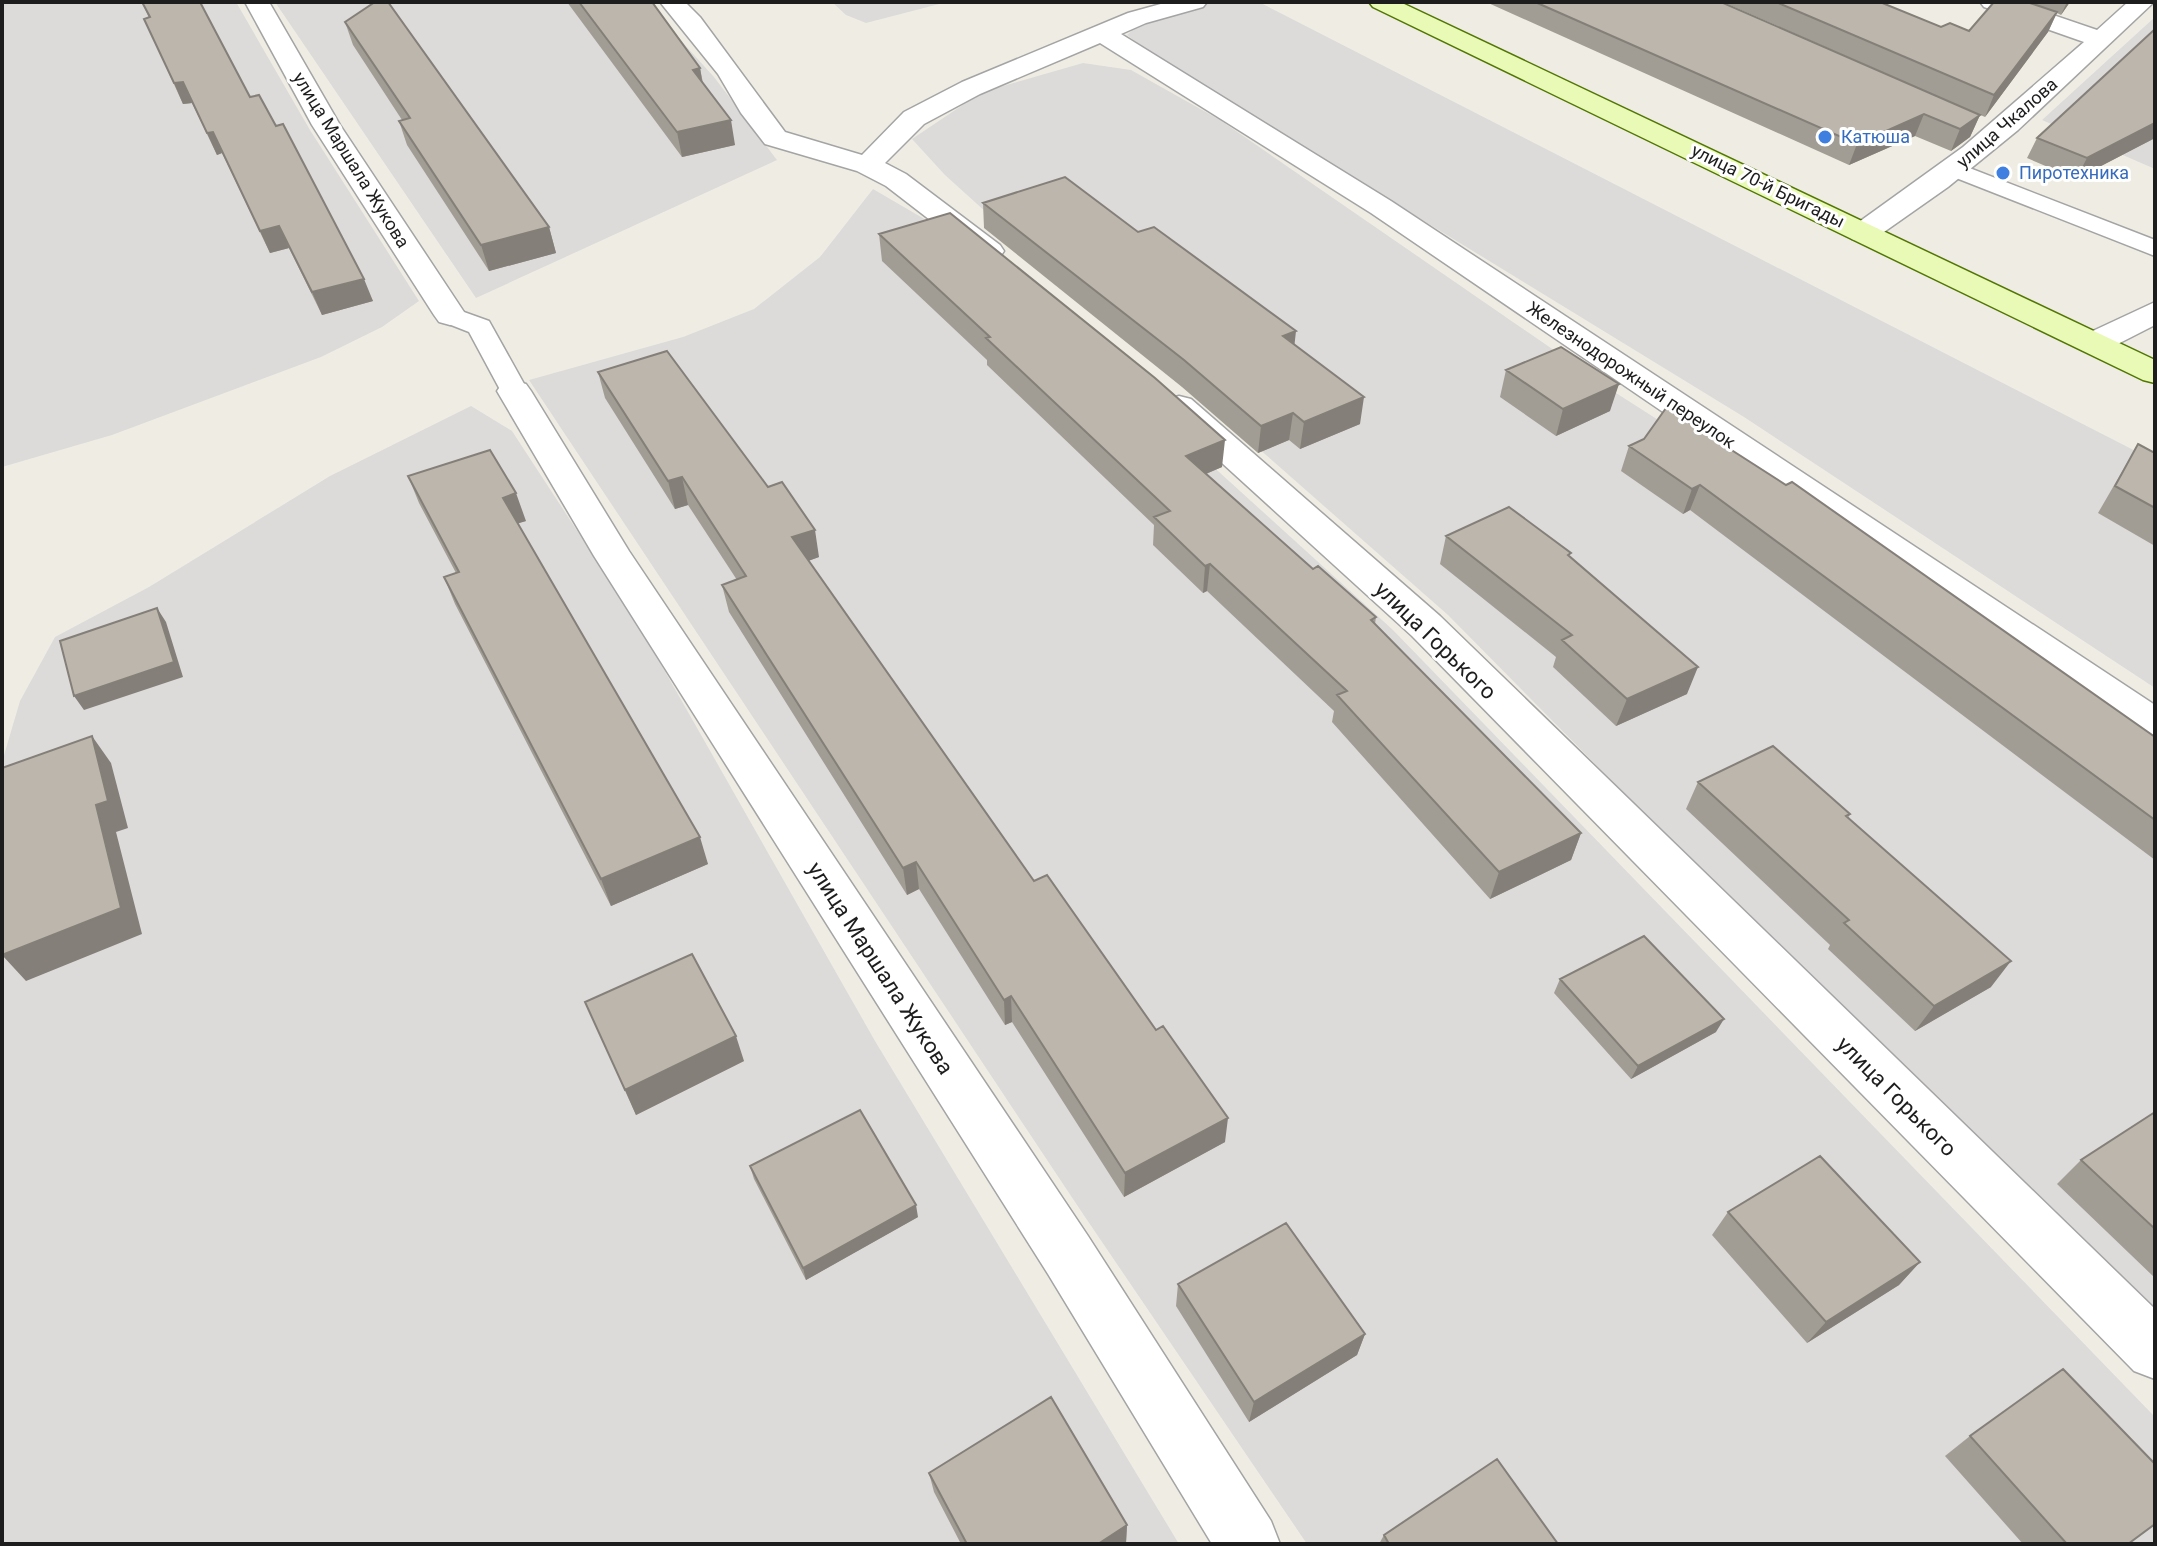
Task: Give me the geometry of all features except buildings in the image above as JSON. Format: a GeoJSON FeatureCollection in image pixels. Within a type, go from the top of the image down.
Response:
{"type":"FeatureCollection","features":[{"type":"Feature","properties":{"kind":"main road","name":"улица 70-й Бригады"},"geometry":{"type":"LineString","coordinates":[[1381,2],[2155,373]]}},
{"type":"Feature","properties":{"kind":"street","name":"улица Маршала Жукова"},"geometry":{"type":"LineString","coordinates":[[257,2],[326,125],[450,315]]}},
{"type":"Feature","properties":{"kind":"street"},"geometry":{"type":"LineString","coordinates":[[672,2],[730,72],[754,113],[775,138],[867,165],[896,180],[933,205],[1015,272]]}},
{"type":"Feature","properties":{"kind":"street"},"geometry":{"type":"LineString","coordinates":[[867,165],[914,118],[971,88],[1137,18],[1195,2]]}},
{"type":"Feature","properties":{"kind":"street"},"geometry":{"type":"LineString","coordinates":[[1992,2],[2101,40]]}},
{"type":"Feature","properties":{"kind":"street","name":"улица Чкалова"},"geometry":{"type":"LineString","coordinates":[[1863,233],[1912,202],[1954,169],[2142,2]]}},
{"type":"Feature","properties":{"kind":"street","name":"Железнодорожный переулок"},"geometry":{"type":"LineString","coordinates":[[1102,33],[1381,207],[2155,726]]}},
{"type":"Feature","properties":{"kind":"street"},"geometry":{"type":"LineString","coordinates":[[1966,122],[1994,134]]}},
{"type":"Feature","properties":{"kind":"street"},"geometry":{"type":"LineString","coordinates":[[2094,343],[2155,312]]}},
{"type":"Feature","properties":{"kind":"street","name":"улица Горького"},"geometry":{"type":"LineString","coordinates":[[1156,386],[1426,626],[2155,1350]]}},
{"type":"Feature","properties":{"kind":"street","name":"улица Маршала Жукова"},"geometry":{"type":"LineString","coordinates":[[514,391],[613,556],[1068,1255],[1248,1544]]}},
{"type":"Feature","properties":{"kind":"lane"},"geometry":{"type":"LineString","coordinates":[[1954,169],[2155,249]]}},
{"type":"Feature","properties":{"kind":"lane"},"geometry":{"type":"LineString","coordinates":[[450,315],[480,327],[514,391]]}},
{"type":"Feature","properties":{"kind":"shaded area"},"geometry":{"type":"Polygon","coordinates":[[[2,2],[236,2],[310,130],[419,301],[382,327],[321,357],[112,435],[2,467],[2,2]]]}},
{"type":"Feature","properties":{"kind":"shaded area"},"geometry":{"type":"Polygon","coordinates":[[[275,2],[646,2],[714,77],[777,160],[476,298],[275,2]]]}},
{"type":"Feature","properties":{"kind":"shaded area"},"geometry":{"type":"Polygon","coordinates":[[[832,2],[947,2],[866,23],[846,15],[832,2]]]}},
{"type":"Feature","properties":{"kind":"shaded area"},"geometry":{"type":"Polygon","coordinates":[[[1213,2],[1259,2],[2155,461],[2155,688],[1744,417],[1153,55],[1127,35],[1145,19],[1213,2]]]}},
{"type":"Feature","properties":{"kind":"shaded area"},"geometry":{"type":"Polygon","coordinates":[[[2155,17],[2155,169],[2042,120],[2155,17]]]}},
{"type":"Feature","properties":{"kind":"shaded area"},"geometry":{"type":"Polygon","coordinates":[[[1083,63],[1131,70],[1220,120],[1616,393],[2037,662],[2155,743],[2155,1311],[1782,953],[1448,615],[1060,274],[1008,232],[945,175],[912,139],[982,92],[1083,63]]]}},
{"type":"Feature","properties":{"kind":"shaded area"},"geometry":{"type":"Polygon","coordinates":[[[873,189],[945,231],[1087,352],[1393,630],[2155,1417],[2155,1544],[1307,1544],[1081,1211],[529,380],[683,337],[754,309],[820,257],[873,189]]]}},
{"type":"Feature","properties":{"kind":"shaded area"},"geometry":{"type":"Polygon","coordinates":[[[471,406],[512,431],[638,624],[875,1041],[1179,1544],[2,1544],[2,762],[20,701],[55,637],[149,587],[330,476],[471,406]]]}},
{"type":"Feature","properties":{"kind":"place","name":"Катюша"},"geometry":{"type":"Point","coordinates":[1825,137]}},
{"type":"Feature","properties":{"kind":"place","name":"Пиротехника"},"geometry":{"type":"Point","coordinates":[2003,173]}}]}
